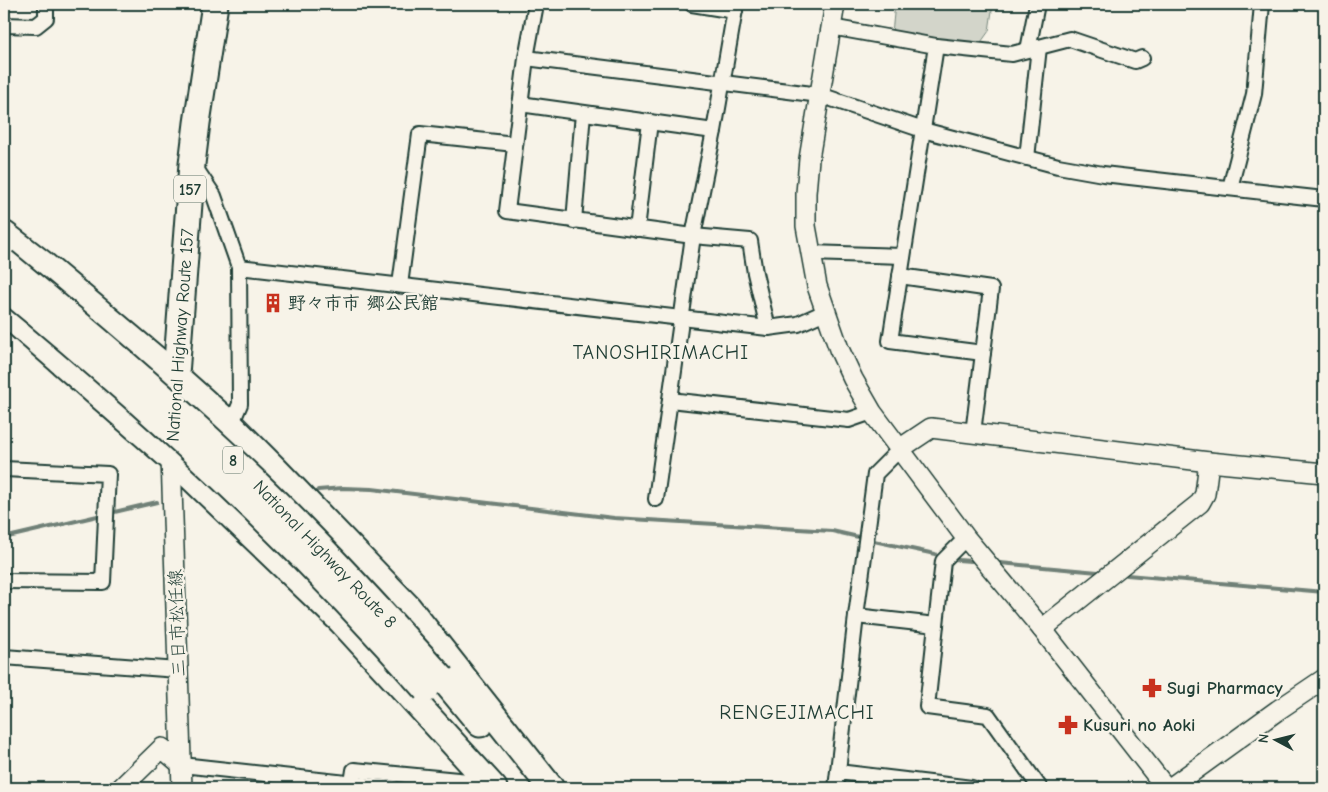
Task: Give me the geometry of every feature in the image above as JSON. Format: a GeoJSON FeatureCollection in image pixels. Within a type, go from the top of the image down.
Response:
{"type":"FeatureCollection","features":[{"type":"Feature","properties":{"kind":"highway","name":"National Highway Route 157"},"geometry":{"type":"LineString","coordinates":[[171,458],[192,164],[216,4]]}},
{"type":"Feature","properties":{"kind":"highway"},"geometry":{"type":"LineString","coordinates":[[4,234],[43,264],[176,376]]}},
{"type":"Feature","properties":{"kind":"highway","name":"National Highway Route 8"},"geometry":{"type":"LineString","coordinates":[[4,262],[154,388],[228,456],[344,572],[434,684],[488,762],[497,787]]}},
{"type":"Feature","properties":{"kind":"highway","name":"National Highway Route 8"},"geometry":{"type":"LineString","coordinates":[[4,287],[56,329],[161,421],[256,510],[381,639],[434,684],[534,788]]}},
{"type":"Feature","properties":{"kind":"highway"},"geometry":{"type":"LineString","coordinates":[[4,314],[171,458]]}},
{"type":"Feature","properties":{"kind":"highway","name":"8"},"geometry":{"type":"LineString","coordinates":[[176,376],[231,425],[408,607],[551,788]]}},
{"type":"Feature","properties":{"kind":"highway","name":"8"},"geometry":{"type":"LineString","coordinates":[[171,458],[340,621],[497,787]]}},
{"type":"Feature","properties":{"kind":"street"},"geometry":{"type":"LineString","coordinates":[[4,25],[36,26],[46,18],[46,4]]}},
{"type":"Feature","properties":{"kind":"street"},"geometry":{"type":"LineString","coordinates":[[536,4],[526,58],[507,211],[693,236],[750,241],[755,273],[768,328]]}},
{"type":"Feature","properties":{"kind":"street"},"geometry":{"type":"LineString","coordinates":[[656,498],[693,236],[714,131],[735,7],[692,4]]}},
{"type":"Feature","properties":{"kind":"street"},"geometry":{"type":"LineString","coordinates":[[835,4],[809,158],[806,226],[817,286],[825,312],[854,379],[872,412],[901,448],[966,538],[1042,629],[1168,788],[1324,679]]}},
{"type":"Feature","properties":{"kind":"street"},"geometry":{"type":"LineString","coordinates":[[1027,158],[1038,4]]}},
{"type":"Feature","properties":{"kind":"street"},"geometry":{"type":"LineString","coordinates":[[1230,188],[1254,94],[1262,4]]}},
{"type":"Feature","properties":{"kind":"street"},"geometry":{"type":"LineString","coordinates":[[831,27],[936,46],[1012,54],[1070,39],[1135,62],[1142,58]]}},
{"type":"Feature","properties":{"kind":"street"},"geometry":{"type":"LineString","coordinates":[[936,46],[890,341],[983,352]]}},
{"type":"Feature","properties":{"kind":"street"},"geometry":{"type":"LineString","coordinates":[[526,58],[820,95],[923,130],[1058,166],[1103,174],[1324,199]]}},
{"type":"Feature","properties":{"kind":"street"},"geometry":{"type":"LineString","coordinates":[[520,104],[714,131]]}},
{"type":"Feature","properties":{"kind":"street"},"geometry":{"type":"LineString","coordinates":[[574,221],[583,112]]}},
{"type":"Feature","properties":{"kind":"street"},"geometry":{"type":"LineString","coordinates":[[638,229],[650,122]]}},
{"type":"Feature","properties":{"kind":"street"},"geometry":{"type":"LineString","coordinates":[[400,285],[420,134],[515,144]]}},
{"type":"Feature","properties":{"kind":"street"},"geometry":{"type":"LineString","coordinates":[[192,164],[214,196],[239,267],[240,404],[231,425]]}},
{"type":"Feature","properties":{"kind":"street"},"geometry":{"type":"LineString","coordinates":[[810,253],[903,256]]}},
{"type":"Feature","properties":{"kind":"street"},"geometry":{"type":"LineString","coordinates":[[4,314],[43,264]]}},
{"type":"Feature","properties":{"kind":"street"},"geometry":{"type":"LineString","coordinates":[[239,267],[768,328],[798,324],[825,312]]}},
{"type":"Feature","properties":{"kind":"street"},"geometry":{"type":"LineString","coordinates":[[900,276],[991,289],[973,433]]}},
{"type":"Feature","properties":{"kind":"street"},"geometry":{"type":"LineString","coordinates":[[670,400],[849,420],[872,412]]}},
{"type":"Feature","properties":{"kind":"street"},"geometry":{"type":"LineString","coordinates":[[836,788],[865,541],[875,474],[901,448],[931,428],[1210,462],[1324,473]]}},
{"type":"Feature","properties":{"kind":"street","name":"三日市松任線"},"geometry":{"type":"LineString","coordinates":[[171,458],[182,788]]}},
{"type":"Feature","properties":{"kind":"street"},"geometry":{"type":"LineString","coordinates":[[1042,629],[1200,503],[1205,494],[1210,462]]}},
{"type":"Feature","properties":{"kind":"street"},"geometry":{"type":"LineString","coordinates":[[4,469],[108,474],[103,582],[4,581]]}},
{"type":"Feature","properties":{"kind":"street"},"geometry":{"type":"LineString","coordinates":[[966,538],[943,561],[927,707],[988,715],[1040,788]]}},
{"type":"Feature","properties":{"kind":"street"},"geometry":{"type":"LineString","coordinates":[[856,616],[936,625]]}},
{"type":"Feature","properties":{"kind":"street"},"geometry":{"type":"LineString","coordinates":[[4,657],[178,670]]}},
{"type":"Feature","properties":{"kind":"street"},"geometry":{"type":"LineString","coordinates":[[120,788],[162,748],[182,766],[393,788]]}},
{"type":"Feature","properties":{"kind":"street"},"geometry":{"type":"LineString","coordinates":[[352,783],[354,770],[497,787]]}},
{"type":"Feature","properties":{"kind":"street"},"geometry":{"type":"LineString","coordinates":[[838,772],[948,787],[972,788]]}},
{"type":"Feature","properties":{"kind":"shaded area"},"geometry":{"type":"Polygon","coordinates":[[[895,4],[993,4],[989,31],[979,45],[892,33],[895,4]]]}},
{"type":"Feature","properties":{"kind":"waterway"},"geometry":{"type":"LineString","coordinates":[[318,490],[343,488],[372,489],[614,518],[832,531],[863,538]]}},
{"type":"Feature","properties":{"kind":"waterway"},"geometry":{"type":"LineString","coordinates":[[8,537],[157,502]]}},
{"type":"Feature","properties":{"kind":"waterway"},"geometry":{"type":"LineString","coordinates":[[869,540],[935,554]]}},
{"type":"Feature","properties":{"kind":"waterway"},"geometry":{"type":"LineString","coordinates":[[958,560],[971,561]]}},
{"type":"Feature","properties":{"kind":"waterway"},"geometry":{"type":"LineString","coordinates":[[1000,563],[1098,572]]}},
{"type":"Feature","properties":{"kind":"waterway"},"geometry":{"type":"LineString","coordinates":[[1127,575],[1324,592]]}},
{"type":"Feature","properties":{"kind":"place","name":"野々市市 郷公民館"},"geometry":{"type":"Point","coordinates":[273,303]}},
{"type":"Feature","properties":{"kind":"place","name":"Sugi Pharmacy"},"geometry":{"type":"Point","coordinates":[1152,688]}},
{"type":"Feature","properties":{"kind":"place","name":"Kusuri no Aoki"},"geometry":{"type":"Point","coordinates":[1068,725]}},
{"type":"Feature","properties":{"kind":"district","name":"TANOSHIRIMACHI"},"geometry":{"type":"Point","coordinates":[661,352]}},
{"type":"Feature","properties":{"kind":"district","name":"RENGEJIMACHI"},"geometry":{"type":"Point","coordinates":[797,712]}}]}
